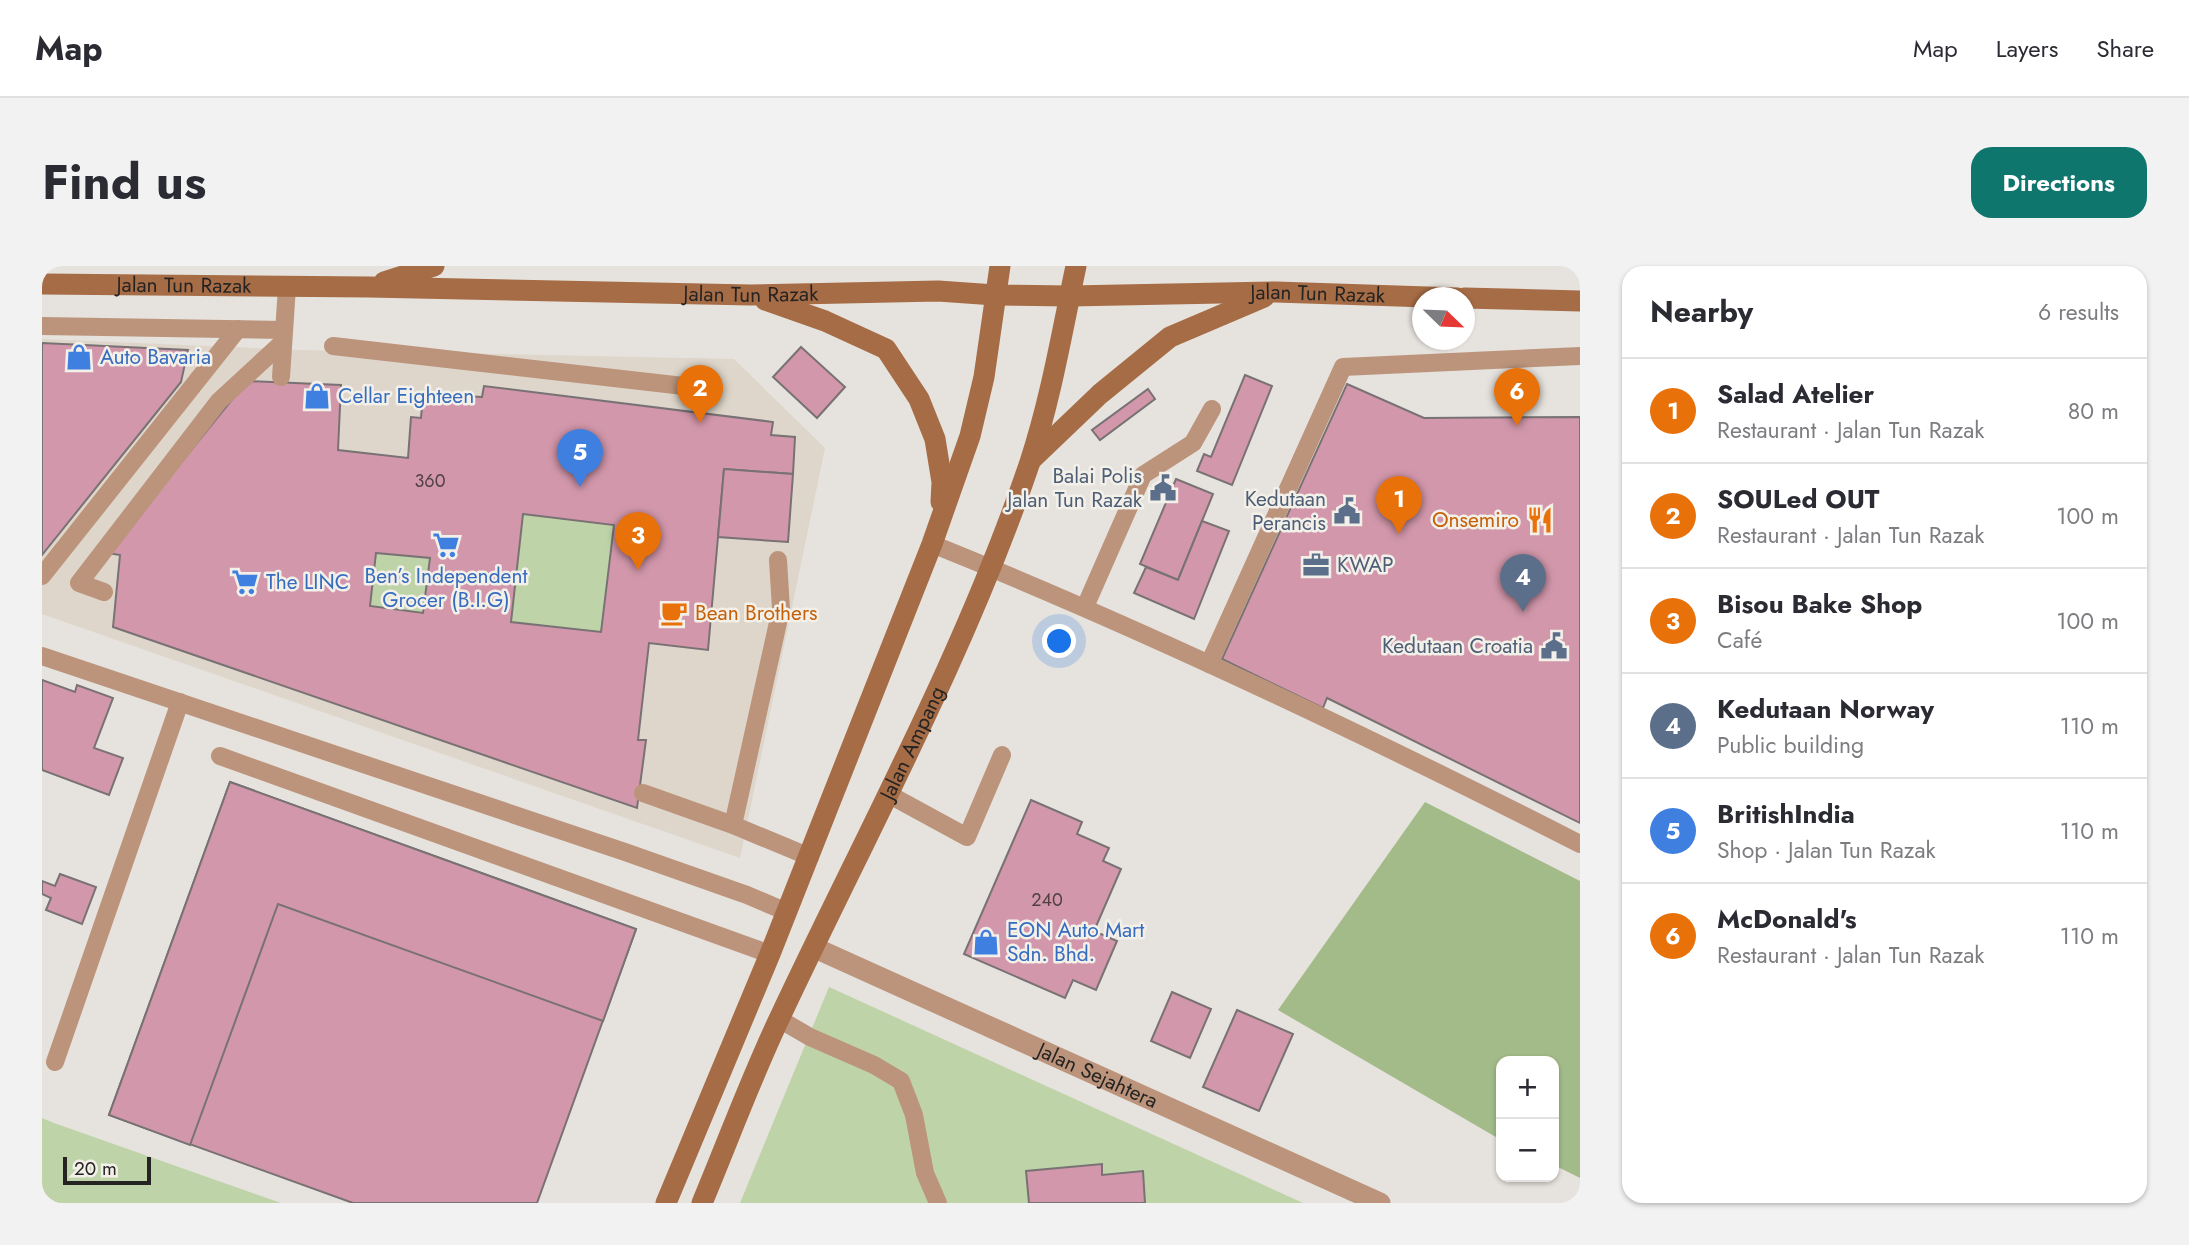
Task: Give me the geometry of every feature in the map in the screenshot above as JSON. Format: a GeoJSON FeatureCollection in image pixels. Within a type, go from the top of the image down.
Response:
{"type":"FeatureCollection","features":[{"type":"Feature","properties":{"kind":"main road"},"geometry":{"type":"LineString","coordinates":[[369,287],[434,266]]}},
{"type":"Feature","properties":{"kind":"main road"},"geometry":{"type":"LineString","coordinates":[[666,1203],[810,857],[936,534],[970,436],[984,377],[1000,266]]}},
{"type":"Feature","properties":{"kind":"main road","name":"Jalan Ampang"},"geometry":{"type":"LineString","coordinates":[[702,1203],[779,1019],[888,794],[992,568],[1031,459],[1061,347],[1076,266]]}},
{"type":"Feature","properties":{"kind":"main road","name":"Jalan Tun Razak"},"geometry":{"type":"LineString","coordinates":[[42,285],[369,287],[751,295],[938,291],[1070,296],[1276,292],[1412,296]]}},
{"type":"Feature","properties":{"kind":"main road"},"geometry":{"type":"LineString","coordinates":[[1031,459],[1100,394],[1170,337],[1276,292]]}},
{"type":"Feature","properties":{"kind":"main road"},"geometry":{"type":"LineString","coordinates":[[751,295],[825,321],[886,349],[919,398],[935,439],[942,482],[936,534]]}},
{"type":"Feature","properties":{"kind":"main road"},"geometry":{"type":"LineString","coordinates":[[1475,298],[1580,301]]}},
{"type":"Feature","properties":{"kind":"street","name":"Jalan Sejahtera"},"geometry":{"type":"LineString","coordinates":[[815,948],[1380,1203]]}},
{"type":"Feature","properties":{"kind":"lane"},"geometry":{"type":"LineString","coordinates":[[281,377],[287,287]]}},
{"type":"Feature","properties":{"kind":"lane"},"geometry":{"type":"LineString","coordinates":[[42,326],[238,329],[284,336]]}},
{"type":"Feature","properties":{"kind":"lane"},"geometry":{"type":"LineString","coordinates":[[42,576],[238,329]]}},
{"type":"Feature","properties":{"kind":"lane"},"geometry":{"type":"LineString","coordinates":[[104,592],[79,583],[219,401],[284,336]]}},
{"type":"Feature","properties":{"kind":"lane"},"geometry":{"type":"LineString","coordinates":[[334,346],[710,389]]}},
{"type":"Feature","properties":{"kind":"lane"},"geometry":{"type":"LineString","coordinates":[[1209,664],[1343,367],[1580,356]]}},
{"type":"Feature","properties":{"kind":"lane"},"geometry":{"type":"LineString","coordinates":[[1085,607],[1143,475],[1193,443],[1212,409]]}},
{"type":"Feature","properties":{"kind":"lane"},"geometry":{"type":"LineString","coordinates":[[936,534],[992,568],[1085,607],[1408,757],[1580,844]]}},
{"type":"Feature","properties":{"kind":"lane"},"geometry":{"type":"LineString","coordinates":[[733,825],[781,610],[778,560]]}},
{"type":"Feature","properties":{"kind":"lane"},"geometry":{"type":"LineString","coordinates":[[42,656],[637,856],[787,912]]}},
{"type":"Feature","properties":{"kind":"lane"},"geometry":{"type":"LineString","coordinates":[[55,1062],[180,702]]}},
{"type":"Feature","properties":{"kind":"lane"},"geometry":{"type":"LineString","coordinates":[[888,794],[967,837],[1002,755]]}},
{"type":"Feature","properties":{"kind":"lane"},"geometry":{"type":"LineString","coordinates":[[220,756],[770,954]]}},
{"type":"Feature","properties":{"kind":"lane"},"geometry":{"type":"LineString","coordinates":[[643,793],[733,825],[810,857]]}},
{"type":"Feature","properties":{"kind":"lane"},"geometry":{"type":"LineString","coordinates":[[779,1019],[901,1081],[914,1115],[925,1173],[938,1203]]}},
{"type":"Feature","properties":{"kind":"shaded area"},"geometry":{"type":"Polygon","coordinates":[[[42,339],[300,350],[734,359],[825,448],[740,858],[42,614],[42,339]]]}},
{"type":"Feature","properties":{"kind":"green space"},"geometry":{"type":"Polygon","coordinates":[[[523,514],[614,525],[601,632],[511,622],[523,514]]]}},
{"type":"Feature","properties":{"kind":"green space"},"geometry":{"type":"Polygon","coordinates":[[[376,553],[430,558],[423,613],[370,606],[376,553]]]}},
{"type":"Feature","properties":{"kind":"green space"},"geometry":{"type":"Polygon","coordinates":[[[1425,802],[1580,881],[1580,1178],[1559,1168],[1559,1056],[1496,1056],[1496,1137],[1278,1010],[1425,802]]]}},
{"type":"Feature","properties":{"kind":"green space"},"geometry":{"type":"Polygon","coordinates":[[[829,987],[1303,1203],[740,1203],[829,987]]]}},
{"type":"Feature","properties":{"kind":"green space"},"geometry":{"type":"Polygon","coordinates":[[[42,1118],[54,1123],[281,1203],[42,1203],[42,1118]]]}},
{"type":"Feature","properties":{"kind":"building"},"geometry":{"type":"Polygon","coordinates":[[[42,343],[188,350],[181,382],[42,555],[42,343]]]}},
{"type":"Feature","properties":{"kind":"building"},"geometry":{"type":"Polygon","coordinates":[[[801,347],[845,387],[817,418],[773,377],[801,347]]]}},
{"type":"Feature","properties":{"kind":"building"},"geometry":{"type":"Polygon","coordinates":[[[1245,375],[1272,386],[1232,485],[1197,471],[1204,454],[1211,457],[1245,375]]]}},
{"type":"Feature","properties":{"kind":"building","name":"The LINC"},"geometry":{"type":"Polygon","coordinates":[[[247,381],[341,385],[338,450],[408,458],[411,417],[421,418],[423,394],[482,397],[484,386],[773,422],[771,435],[795,437],[793,474],[724,469],[708,650],[649,643],[638,740],[646,740],[637,808],[113,627],[120,555],[108,553],[247,381]],[[523,514],[511,622],[601,632],[614,525],[523,514]],[[376,553],[370,606],[423,613],[430,558],[376,553]]]}},
{"type":"Feature","properties":{"kind":"building"},"geometry":{"type":"Polygon","coordinates":[[[1347,384],[1424,418],[1580,417],[1580,823],[1327,698],[1323,708],[1222,659],[1347,384]]]}},
{"type":"Feature","properties":{"kind":"building"},"geometry":{"type":"Polygon","coordinates":[[[1148,389],[1155,399],[1100,440],[1092,430],[1148,389]]]}},
{"type":"Feature","properties":{"kind":"building"},"geometry":{"type":"Polygon","coordinates":[[[724,469],[793,474],[788,542],[718,537],[724,469]]]}},
{"type":"Feature","properties":{"kind":"building"},"geometry":{"type":"Polygon","coordinates":[[[1176,479],[1213,494],[1178,580],[1140,564],[1176,479]]]}},
{"type":"Feature","properties":{"kind":"building"},"geometry":{"type":"Polygon","coordinates":[[[1202,521],[1229,531],[1194,619],[1134,593],[1146,567],[1178,580],[1202,521]]]}},
{"type":"Feature","properties":{"kind":"building"},"geometry":{"type":"Polygon","coordinates":[[[42,680],[75,692],[77,685],[113,698],[94,748],[123,758],[109,795],[42,770],[42,680]]]}},
{"type":"Feature","properties":{"kind":"building"},"geometry":{"type":"Polygon","coordinates":[[[230,782],[636,929],[537,1203],[353,1203],[109,1115],[230,782]]]}},
{"type":"Feature","properties":{"kind":"building"},"geometry":{"type":"Polygon","coordinates":[[[230,782],[636,929],[603,1021],[278,904],[190,1145],[109,1115],[230,782]]]}},
{"type":"Feature","properties":{"kind":"building"},"geometry":{"type":"Polygon","coordinates":[[[1031,800],[1082,822],[1077,834],[1109,848],[1103,861],[1121,869],[1094,931],[1117,941],[1096,990],[1073,980],[1065,998],[964,954],[1031,800]]]}},
{"type":"Feature","properties":{"kind":"building"},"geometry":{"type":"Polygon","coordinates":[[[60,874],[96,887],[82,924],[46,910],[51,898],[42,894],[42,881],[55,886],[60,874]]]}},
{"type":"Feature","properties":{"kind":"building"},"geometry":{"type":"Polygon","coordinates":[[[1172,992],[1211,1009],[1190,1058],[1151,1041],[1172,992]]]}},
{"type":"Feature","properties":{"kind":"building"},"geometry":{"type":"Polygon","coordinates":[[[1237,1010],[1293,1034],[1259,1111],[1203,1087],[1237,1010]]]}},
{"type":"Feature","properties":{"kind":"building"},"geometry":{"type":"Polygon","coordinates":[[[1102,1164],[1102,1175],[1143,1171],[1145,1203],[1029,1203],[1026,1171],[1102,1164]]]}},
{"type":"Feature","properties":{"kind":"place","name":"Auto Bavaria"},"geometry":{"type":"Point","coordinates":[79,357]}},
{"type":"Feature","properties":{"kind":"place","name":"Cellar Eighteen"},"geometry":{"type":"Point","coordinates":[317,396]}},
{"type":"Feature","properties":{"kind":"place","name":"SOULed OUT"},"geometry":{"type":"Point","coordinates":[700,423]}},
{"type":"Feature","properties":{"kind":"place","name":"McDonald's"},"geometry":{"type":"Point","coordinates":[1517,426]}},
{"type":"Feature","properties":{"kind":"place","name":"BritishIndia"},"geometry":{"type":"Point","coordinates":[580,487]}},
{"type":"Feature","properties":{"kind":"place","name":"Balai Polis Jalan Tun Razak"},"geometry":{"type":"Point","coordinates":[1163,488]}},
{"type":"Feature","properties":{"kind":"place","name":"Kedutaan Perancis"},"geometry":{"type":"Point","coordinates":[1347,511]}},
{"type":"Feature","properties":{"kind":"place","name":"Onsemiro"},"geometry":{"type":"Point","coordinates":[1540,520]}},
{"type":"Feature","properties":{"kind":"place","name":"Salad Atelier"},"geometry":{"type":"Point","coordinates":[1399,534]}},
{"type":"Feature","properties":{"kind":"place","name":"Ben’s Independent Grocer (B.I.G)"},"geometry":{"type":"Point","coordinates":[446,545]}},
{"type":"Feature","properties":{"kind":"place","name":"KWAP"},"geometry":{"type":"Point","coordinates":[1316,565]}},
{"type":"Feature","properties":{"kind":"place","name":"Bisou Bake Shop"},"geometry":{"type":"Point","coordinates":[638,570]}},
{"type":"Feature","properties":{"kind":"place","name":"The LINC"},"geometry":{"type":"Point","coordinates":[245,582]}},
{"type":"Feature","properties":{"kind":"place","name":"Kedutaan Norway"},"geometry":{"type":"Point","coordinates":[1523,612]}},
{"type":"Feature","properties":{"kind":"place","name":"Bean Brothers"},"geometry":{"type":"Point","coordinates":[674,613]}},
{"type":"Feature","properties":{"kind":"place","name":"Kedutaan Croatia"},"geometry":{"type":"Point","coordinates":[1554,646]}},
{"type":"Feature","properties":{"kind":"place","name":"EON Auto Mart Sdn. Bhd."},"geometry":{"type":"Point","coordinates":[986,942]}}]}
